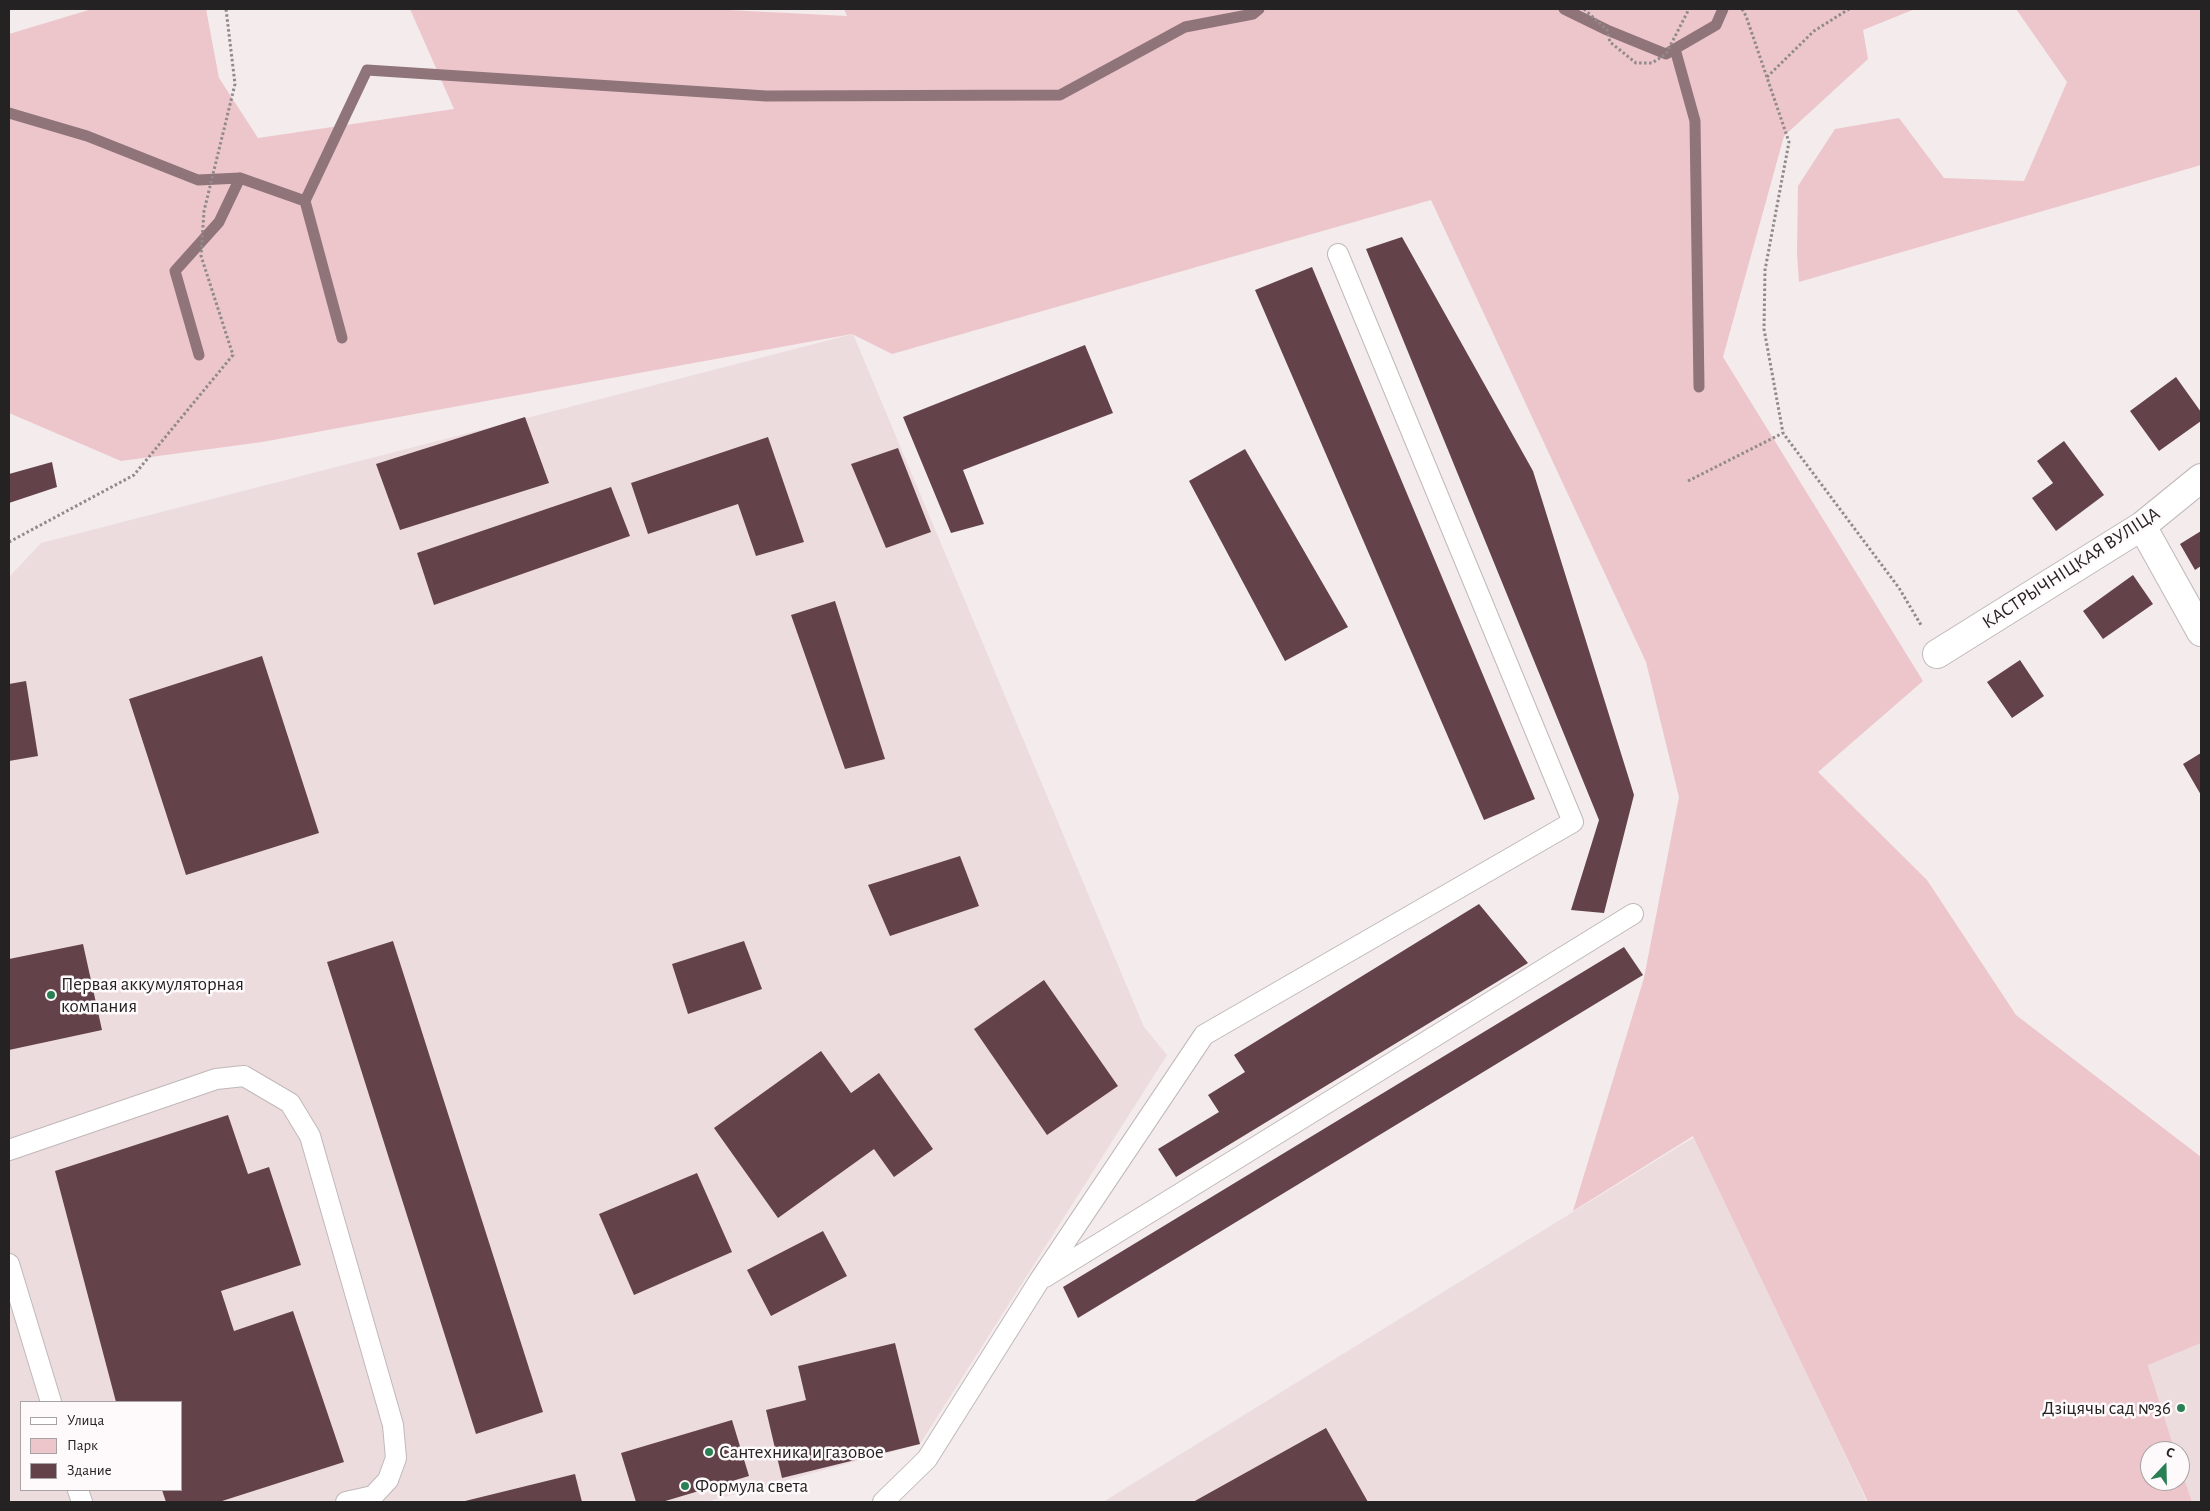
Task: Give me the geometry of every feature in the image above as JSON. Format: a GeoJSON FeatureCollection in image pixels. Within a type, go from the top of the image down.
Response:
{"type":"FeatureCollection","features":[{"type":"Feature","properties":{"kind":"street","name":"КАСТРЫЧНІЦКАЯ ВУЛІЦА"},"geometry":{"type":"LineString","coordinates":[[1937,654],[2142,526],[2201,478]]}},
{"type":"Feature","properties":{"kind":"street"},"geometry":{"type":"LineString","coordinates":[[2142,526],[2201,632]]}},
{"type":"Feature","properties":{"kind":"lane"},"geometry":{"type":"LineString","coordinates":[[883,1502],[927,1459],[1039,1281],[1204,1035],[1574,822],[1338,254]]}},
{"type":"Feature","properties":{"kind":"lane"},"geometry":{"type":"LineString","coordinates":[[1039,1281],[1633,914]]}},
{"type":"Feature","properties":{"kind":"lane"},"geometry":{"type":"LineString","coordinates":[[9,1150],[216,1078],[244,1076],[290,1103],[310,1136],[393,1425],[396,1458],[388,1480],[372,1496],[346,1502]]}},
{"type":"Feature","properties":{"kind":"lane"},"geometry":{"type":"LineString","coordinates":[[9,1264],[51,1401]]}},
{"type":"Feature","properties":{"kind":"path"},"geometry":{"type":"LineString","coordinates":[[9,542],[134,475],[233,355],[201,256],[204,211],[235,84],[226,9]]}},
{"type":"Feature","properties":{"kind":"path"},"geometry":{"type":"LineString","coordinates":[[1584,9],[1607,30],[1610,42],[1636,63],[1652,63],[1666,54],[1689,9]]}},
{"type":"Feature","properties":{"kind":"path"},"geometry":{"type":"LineString","coordinates":[[1742,9],[1789,142],[1766,270],[1764,329],[1783,433],[1899,588],[1937,654]]}},
{"type":"Feature","properties":{"kind":"path"},"geometry":{"type":"LineString","coordinates":[[1767,77],[1814,31],[1849,9]]}},
{"type":"Feature","properties":{"kind":"path"},"geometry":{"type":"LineString","coordinates":[[1688,482],[1783,433]]}},
{"type":"Feature","properties":{"kind":"shaded area"},"geometry":{"type":"Polygon","coordinates":[[[853,334],[1144,1027],[1167,1055],[920,1444],[706,1502],[9,1502],[9,577],[41,543],[853,334]]]}},
{"type":"Feature","properties":{"kind":"shaded area"},"geometry":{"type":"Polygon","coordinates":[[[1696,1136],[1867,1502],[1103,1502],[1696,1136]]]}},
{"type":"Feature","properties":{"kind":"shaded area","name":"Дзіцячы сад №36"},"geometry":{"type":"Polygon","coordinates":[[[2201,1343],[2201,1502],[2192,1502],[2188,1491],[2190,1491],[2190,1441],[2172,1441],[2148,1364],[2201,1343]]]}},
{"type":"Feature","properties":{"kind":"green space"},"geometry":{"type":"Polygon","coordinates":[[[92,9],[206,9],[219,78],[258,138],[454,109],[410,9],[708,9],[847,16],[844,9],[1915,9],[1863,30],[1868,59],[1784,136],[1723,357],[1923,681],[1818,772],[1927,880],[2016,1015],[2201,1157],[2201,1343],[2148,1365],[2172,1441],[2140,1441],[2140,1491],[2188,1491],[2192,1502],[1868,1502],[1693,1136],[1573,1211],[1644,978],[1679,797],[1646,662],[1431,200],[892,354],[852,334],[262,442],[121,461],[9,413],[9,34],[92,9]]]}},
{"type":"Feature","properties":{"kind":"green space"},"geometry":{"type":"Polygon","coordinates":[[[2016,9],[2201,9],[2201,165],[1799,282],[1797,254],[1798,186],[1835,129],[1899,118],[1944,178],[2024,181],[2067,82],[2016,9]]]}},
{"type":"Feature","properties":{"kind":"building"},"geometry":{"type":"Polygon","coordinates":[[[1402,237],[1533,471],[1634,795],[1604,913],[1571,910],[1599,820],[1366,249],[1402,237]]]}},
{"type":"Feature","properties":{"kind":"building"},"geometry":{"type":"Polygon","coordinates":[[[1312,267],[1535,799],[1484,820],[1255,290],[1312,267]]]}},
{"type":"Feature","properties":{"kind":"building"},"geometry":{"type":"Polygon","coordinates":[[[1085,345],[1113,413],[963,470],[984,524],[951,533],[903,417],[1085,345]]]}},
{"type":"Feature","properties":{"kind":"building"},"geometry":{"type":"Polygon","coordinates":[[[2176,377],[2201,412],[2201,421],[2159,451],[2130,411],[2176,377]]]}},
{"type":"Feature","properties":{"kind":"building"},"geometry":{"type":"Polygon","coordinates":[[[525,417],[549,483],[400,530],[376,464],[525,417]]]}},
{"type":"Feature","properties":{"kind":"building"},"geometry":{"type":"Polygon","coordinates":[[[768,437],[804,542],[756,556],[738,504],[648,534],[631,483],[768,437]]]}},
{"type":"Feature","properties":{"kind":"building"},"geometry":{"type":"Polygon","coordinates":[[[2064,441],[2104,495],[2056,531],[2032,498],[2053,483],[2037,461],[2064,441]]]}},
{"type":"Feature","properties":{"kind":"building"},"geometry":{"type":"Polygon","coordinates":[[[898,448],[931,532],[886,548],[851,464],[898,448]]]}},
{"type":"Feature","properties":{"kind":"building"},"geometry":{"type":"Polygon","coordinates":[[[1245,449],[1348,627],[1285,661],[1189,481],[1245,449]]]}},
{"type":"Feature","properties":{"kind":"building"},"geometry":{"type":"Polygon","coordinates":[[[52,462],[57,487],[9,503],[9,474],[52,462]]]}},
{"type":"Feature","properties":{"kind":"building"},"geometry":{"type":"Polygon","coordinates":[[[611,487],[630,536],[434,605],[417,553],[611,487]]]}},
{"type":"Feature","properties":{"kind":"building"},"geometry":{"type":"Polygon","coordinates":[[[2201,531],[2201,566],[2195,570],[2180,544],[2201,531]]]}},
{"type":"Feature","properties":{"kind":"building"},"geometry":{"type":"Polygon","coordinates":[[[2133,575],[2153,604],[2103,639],[2083,611],[2133,575]]]}},
{"type":"Feature","properties":{"kind":"building"},"geometry":{"type":"Polygon","coordinates":[[[835,601],[885,759],[845,769],[791,615],[835,601]]]}},
{"type":"Feature","properties":{"kind":"building"},"geometry":{"type":"Polygon","coordinates":[[[262,656],[319,833],[186,875],[129,699],[262,656]]]}},
{"type":"Feature","properties":{"kind":"building"},"geometry":{"type":"Polygon","coordinates":[[[2020,660],[2044,696],[2012,718],[1987,682],[2020,660]]]}},
{"type":"Feature","properties":{"kind":"building"},"geometry":{"type":"Polygon","coordinates":[[[26,681],[38,756],[9,761],[9,684],[26,681]]]}},
{"type":"Feature","properties":{"kind":"building"},"geometry":{"type":"Polygon","coordinates":[[[2201,753],[2201,795],[2183,764],[2201,753]]]}},
{"type":"Feature","properties":{"kind":"building"},"geometry":{"type":"Polygon","coordinates":[[[960,856],[979,906],[890,936],[868,885],[960,856]]]}},
{"type":"Feature","properties":{"kind":"building"},"geometry":{"type":"Polygon","coordinates":[[[1479,904],[1528,963],[1176,1177],[1158,1149],[1219,1112],[1208,1095],[1245,1072],[1234,1055],[1479,904]]]}},
{"type":"Feature","properties":{"kind":"building"},"geometry":{"type":"Polygon","coordinates":[[[393,941],[543,1412],[476,1434],[327,962],[393,941]]]}},
{"type":"Feature","properties":{"kind":"building"},"geometry":{"type":"Polygon","coordinates":[[[744,941],[762,989],[688,1014],[672,964],[744,941]]]}},
{"type":"Feature","properties":{"kind":"building","name":"Первая аккумуляторная компания"},"geometry":{"type":"Polygon","coordinates":[[[83,944],[102,1030],[9,1050],[9,959],[83,944]]]}},
{"type":"Feature","properties":{"kind":"building"},"geometry":{"type":"Polygon","coordinates":[[[1624,947],[1643,975],[1078,1318],[1063,1287],[1624,947]]]}},
{"type":"Feature","properties":{"kind":"building"},"geometry":{"type":"Polygon","coordinates":[[[1044,980],[1118,1086],[1047,1135],[974,1029],[1044,980]]]}},
{"type":"Feature","properties":{"kind":"building"},"geometry":{"type":"Polygon","coordinates":[[[821,1051],[851,1093],[879,1073],[933,1149],[894,1177],[874,1149],[778,1218],[714,1128],[821,1051]]]}},
{"type":"Feature","properties":{"kind":"building"},"geometry":{"type":"Polygon","coordinates":[[[228,1115],[248,1174],[269,1167],[301,1265],[221,1291],[234,1331],[293,1311],[344,1462],[219,1502],[166,1502],[162,1491],[182,1491],[182,1401],[116,1401],[55,1171],[228,1115]]]}},
{"type":"Feature","properties":{"kind":"building"},"geometry":{"type":"Polygon","coordinates":[[[697,1173],[732,1252],[634,1295],[599,1214],[697,1173]]]}},
{"type":"Feature","properties":{"kind":"building"},"geometry":{"type":"Polygon","coordinates":[[[823,1231],[847,1276],[771,1316],[747,1270],[823,1231]]]}},
{"type":"Feature","properties":{"kind":"building"},"geometry":{"type":"Polygon","coordinates":[[[895,1343],[920,1444],[782,1478],[766,1410],[806,1400],[798,1366],[895,1343]]]}},
{"type":"Feature","properties":{"kind":"building"},"geometry":{"type":"Polygon","coordinates":[[[732,1420],[749,1476],[662,1502],[636,1502],[621,1453],[732,1420]]]}},
{"type":"Feature","properties":{"kind":"building"},"geometry":{"type":"Polygon","coordinates":[[[1326,1428],[1368,1502],[1193,1502],[1326,1428]]]}},
{"type":"Feature","properties":{"kind":"building"},"geometry":{"type":"Polygon","coordinates":[[[575,1474],[582,1502],[461,1502],[575,1474]]]}},
{"type":"Feature","properties":{"kind":"waterway"},"geometry":{"type":"LineString","coordinates":[[9,113],[87,136],[198,180],[240,178],[305,201],[367,70],[766,96],[1060,95],[1185,27],[1253,14],[1259,9]]}},
{"type":"Feature","properties":{"kind":"waterway"},"geometry":{"type":"LineString","coordinates":[[1564,9],[1607,30],[1666,54],[1716,25],[1723,9]]}},
{"type":"Feature","properties":{"kind":"waterway"},"geometry":{"type":"LineString","coordinates":[[1675,49],[1695,121],[1699,387]]}},
{"type":"Feature","properties":{"kind":"waterway"},"geometry":{"type":"LineString","coordinates":[[199,355],[175,271],[219,222],[240,178]]}},
{"type":"Feature","properties":{"kind":"waterway"},"geometry":{"type":"LineString","coordinates":[[305,201],[342,338]]}},
{"type":"Feature","properties":{"kind":"place","name":"Первая аккумуляторная компания"},"geometry":{"type":"Point","coordinates":[51,995]}},
{"type":"Feature","properties":{"kind":"place","name":"Дзіцячы сад №36"},"geometry":{"type":"Point","coordinates":[2181,1408]}},
{"type":"Feature","properties":{"kind":"place","name":"Сантехника и газовое"},"geometry":{"type":"Point","coordinates":[709,1452]}},
{"type":"Feature","properties":{"kind":"place","name":"Формула света"},"geometry":{"type":"Point","coordinates":[685,1486]}}]}
